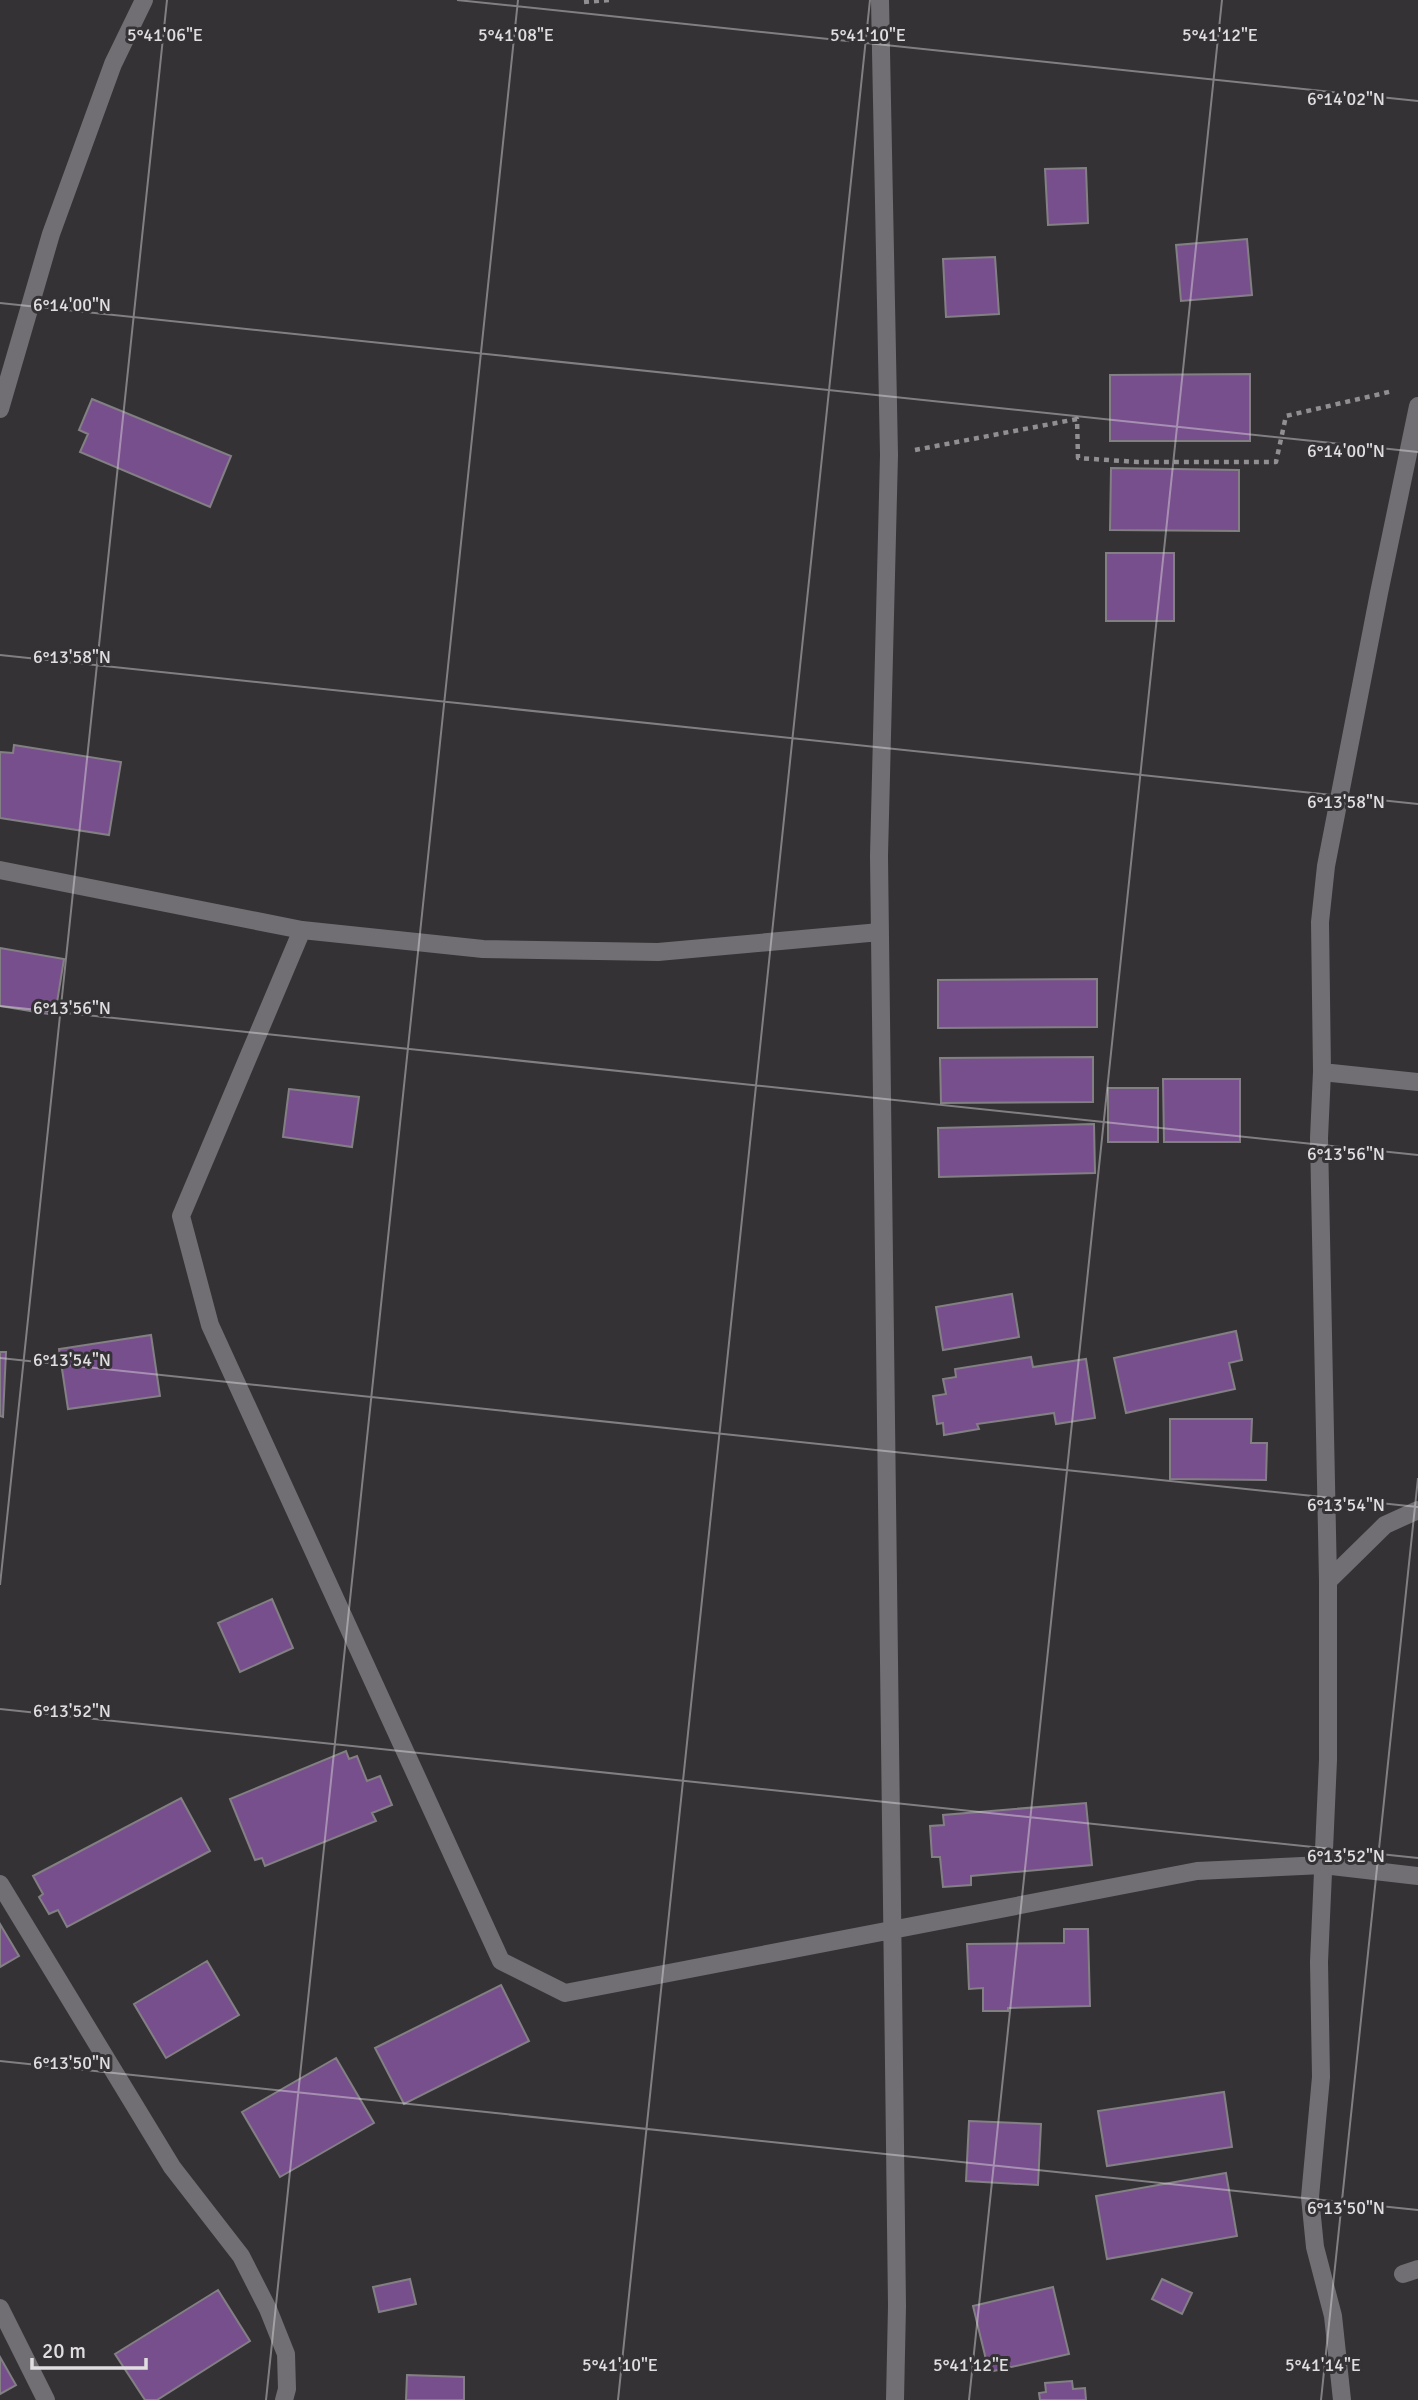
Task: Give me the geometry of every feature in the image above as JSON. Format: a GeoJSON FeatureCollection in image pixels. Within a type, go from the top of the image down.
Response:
{"type":"FeatureCollection","features":[{"type":"Feature","properties":{"kind":"street"},"geometry":{"type":"LineString","coordinates":[[0,409],[51,234],[113,64],[144,0]]}},
{"type":"Feature","properties":{"kind":"street"},"geometry":{"type":"LineString","coordinates":[[880,0],[889,454],[879,856],[897,2306],[895,2400]]}},
{"type":"Feature","properties":{"kind":"street"},"geometry":{"type":"LineString","coordinates":[[1342,2400],[1333,2316],[1315,2247],[1310,2197],[1321,2077],[1319,1962],[1328,1760],[1328,1581],[1319,1138],[1322,1072],[1320,922],[1326,866],[1418,406]]}},
{"type":"Feature","properties":{"kind":"street"},"geometry":{"type":"LineString","coordinates":[[0,870],[302,930],[483,949],[659,952],[880,932]]}},
{"type":"Feature","properties":{"kind":"street"},"geometry":{"type":"LineString","coordinates":[[302,930],[181,1216],[210,1325],[501,1961],[565,1993],[1197,1871],[1323,1865],[1418,1876]]}},
{"type":"Feature","properties":{"kind":"street"},"geometry":{"type":"LineString","coordinates":[[1322,1072],[1418,1082]]}},
{"type":"Feature","properties":{"kind":"street"},"geometry":{"type":"LineString","coordinates":[[1328,1581],[1385,1525],[1418,1510]]}},
{"type":"Feature","properties":{"kind":"street"},"geometry":{"type":"LineString","coordinates":[[0,1884],[172,2167],[241,2256],[268,2309],[286,2354],[287,2389],[284,2400]]}},
{"type":"Feature","properties":{"kind":"street"},"geometry":{"type":"LineString","coordinates":[[0,2308],[46,2400]]}},
{"type":"Feature","properties":{"kind":"path"},"geometry":{"type":"LineString","coordinates":[[584,2],[609,0]]}},
{"type":"Feature","properties":{"kind":"path"},"geometry":{"type":"LineString","coordinates":[[889,454],[1076,419],[1077,458],[1139,462],[1276,462],[1286,416],[1405,388]]}},
{"type":"Feature","properties":{"kind":"building"},"geometry":{"type":"Polygon","coordinates":[[[1086,168],[1088,223],[1048,225],[1045,169],[1086,168]]]}},
{"type":"Feature","properties":{"kind":"building"},"geometry":{"type":"Polygon","coordinates":[[[1247,239],[1252,295],[1181,301],[1176,245],[1247,239]]]}},
{"type":"Feature","properties":{"kind":"building"},"geometry":{"type":"Polygon","coordinates":[[[995,257],[999,314],[946,317],[943,259],[995,257]]]}},
{"type":"Feature","properties":{"kind":"building"},"geometry":{"type":"Polygon","coordinates":[[[1250,374],[1250,441],[1110,441],[1110,375],[1250,374]]]}},
{"type":"Feature","properties":{"kind":"building"},"geometry":{"type":"Polygon","coordinates":[[[92,399],[231,456],[210,507],[80,452],[88,434],[79,430],[92,399]]]}},
{"type":"Feature","properties":{"kind":"building"},"geometry":{"type":"Polygon","coordinates":[[[1111,468],[1239,470],[1239,531],[1110,530],[1111,468]]]}},
{"type":"Feature","properties":{"kind":"building"},"geometry":{"type":"Polygon","coordinates":[[[1106,553],[1174,553],[1174,621],[1106,621],[1106,553]]]}},
{"type":"Feature","properties":{"kind":"building"},"geometry":{"type":"Polygon","coordinates":[[[14,745],[121,762],[109,835],[0,818],[0,752],[13,753],[14,745]]]}},
{"type":"Feature","properties":{"kind":"building"},"geometry":{"type":"Polygon","coordinates":[[[0,948],[64,959],[55,1015],[0,1006],[0,948]]]}},
{"type":"Feature","properties":{"kind":"building"},"geometry":{"type":"Polygon","coordinates":[[[1097,979],[1097,1027],[938,1028],[938,980],[1097,979]]]}},
{"type":"Feature","properties":{"kind":"building"},"geometry":{"type":"Polygon","coordinates":[[[1093,1057],[1093,1102],[941,1103],[940,1058],[1093,1057]]]}},
{"type":"Feature","properties":{"kind":"building"},"geometry":{"type":"Polygon","coordinates":[[[1163,1079],[1240,1079],[1240,1142],[1164,1142],[1163,1079]]]}},
{"type":"Feature","properties":{"kind":"building"},"geometry":{"type":"Polygon","coordinates":[[[1108,1088],[1158,1088],[1158,1142],[1108,1142],[1108,1088]]]}},
{"type":"Feature","properties":{"kind":"building"},"geometry":{"type":"Polygon","coordinates":[[[289,1089],[359,1097],[352,1147],[283,1137],[289,1089]]]}},
{"type":"Feature","properties":{"kind":"building"},"geometry":{"type":"Polygon","coordinates":[[[1094,1124],[1095,1173],[939,1177],[938,1128],[1094,1124]]]}},
{"type":"Feature","properties":{"kind":"building"},"geometry":{"type":"Polygon","coordinates":[[[1012,1294],[1019,1337],[943,1350],[936,1307],[1012,1294]]]}},
{"type":"Feature","properties":{"kind":"building"},"geometry":{"type":"Polygon","coordinates":[[[1236,1331],[1242,1360],[1229,1363],[1235,1389],[1126,1413],[1114,1358],[1236,1331]]]}},
{"type":"Feature","properties":{"kind":"building"},"geometry":{"type":"Polygon","coordinates":[[[151,1335],[160,1396],[68,1409],[59,1349],[151,1335]]]}},
{"type":"Feature","properties":{"kind":"building"},"geometry":{"type":"Polygon","coordinates":[[[0,1352],[6,1352],[3,1417],[0,1416],[0,1352]]]}},
{"type":"Feature","properties":{"kind":"building"},"geometry":{"type":"Polygon","coordinates":[[[1031,1357],[1033,1367],[1086,1359],[1095,1418],[1056,1424],[1054,1413],[977,1424],[979,1429],[944,1435],[943,1423],[937,1424],[933,1396],[946,1394],[943,1379],[956,1377],[955,1369],[1031,1357]]]}},
{"type":"Feature","properties":{"kind":"building"},"geometry":{"type":"Polygon","coordinates":[[[1170,1419],[1252,1419],[1251,1443],[1267,1443],[1266,1480],[1170,1479],[1170,1419]]]}},
{"type":"Feature","properties":{"kind":"building"},"geometry":{"type":"Polygon","coordinates":[[[272,1599],[293,1648],[240,1672],[218,1623],[272,1599]]]}},
{"type":"Feature","properties":{"kind":"building"},"geometry":{"type":"Polygon","coordinates":[[[346,1751],[349,1759],[357,1756],[367,1781],[380,1776],[392,1805],[372,1813],[376,1821],[265,1866],[262,1858],[255,1860],[230,1799],[346,1751]]]}},
{"type":"Feature","properties":{"kind":"building"},"geometry":{"type":"Polygon","coordinates":[[[181,1798],[210,1851],[67,1927],[58,1910],[49,1914],[39,1897],[43,1894],[33,1876],[181,1798]]]}},
{"type":"Feature","properties":{"kind":"building"},"geometry":{"type":"Polygon","coordinates":[[[1086,1803],[1092,1865],[971,1876],[971,1885],[943,1887],[940,1857],[932,1857],[930,1826],[944,1825],[943,1815],[1086,1803]]]}},
{"type":"Feature","properties":{"kind":"building"},"geometry":{"type":"Polygon","coordinates":[[[0,1924],[19,1956],[0,1967],[0,1924]]]}},
{"type":"Feature","properties":{"kind":"building"},"geometry":{"type":"Polygon","coordinates":[[[1064,1929],[1088,1929],[1090,2006],[983,2011],[983,1988],[969,1989],[967,1944],[1064,1943],[1064,1929]]]}},
{"type":"Feature","properties":{"kind":"building"},"geometry":{"type":"Polygon","coordinates":[[[207,1961],[239,2015],[166,2058],[134,2004],[207,1961]]]}},
{"type":"Feature","properties":{"kind":"building"},"geometry":{"type":"Polygon","coordinates":[[[501,1985],[529,2041],[404,2104],[375,2048],[501,1985]]]}},
{"type":"Feature","properties":{"kind":"building"},"geometry":{"type":"Polygon","coordinates":[[[336,2058],[374,2123],[280,2177],[242,2112],[336,2058]]]}},
{"type":"Feature","properties":{"kind":"building"},"geometry":{"type":"Polygon","coordinates":[[[1224,2092],[1232,2147],[1107,2166],[1098,2111],[1224,2092]]]}},
{"type":"Feature","properties":{"kind":"building"},"geometry":{"type":"Polygon","coordinates":[[[969,2121],[1041,2124],[1038,2185],[966,2181],[969,2121]]]}},
{"type":"Feature","properties":{"kind":"building"},"geometry":{"type":"Polygon","coordinates":[[[1226,2173],[1237,2236],[1107,2259],[1096,2196],[1226,2173]]]}},
{"type":"Feature","properties":{"kind":"building"},"geometry":{"type":"Polygon","coordinates":[[[410,2279],[416,2304],[379,2312],[373,2287],[410,2279]]]}},
{"type":"Feature","properties":{"kind":"building"},"geometry":{"type":"Polygon","coordinates":[[[1162,2279],[1192,2293],[1182,2314],[1152,2299],[1162,2279]]]}},
{"type":"Feature","properties":{"kind":"building"},"geometry":{"type":"Polygon","coordinates":[[[1053,2287],[1069,2354],[989,2372],[973,2306],[1053,2287]]]}},
{"type":"Feature","properties":{"kind":"building"},"geometry":{"type":"Polygon","coordinates":[[[218,2290],[250,2341],[157,2400],[145,2400],[115,2354],[218,2290]]]}},
{"type":"Feature","properties":{"kind":"building"},"geometry":{"type":"Polygon","coordinates":[[[0,2357],[16,2385],[0,2394],[0,2357]]]}},
{"type":"Feature","properties":{"kind":"building"},"geometry":{"type":"Polygon","coordinates":[[[407,2375],[464,2377],[464,2400],[406,2400],[407,2375]]]}},
{"type":"Feature","properties":{"kind":"building"},"geometry":{"type":"Polygon","coordinates":[[[1072,2381],[1073,2389],[1085,2388],[1086,2400],[1040,2400],[1039,2393],[1046,2392],[1045,2383],[1072,2381]]]}}]}
